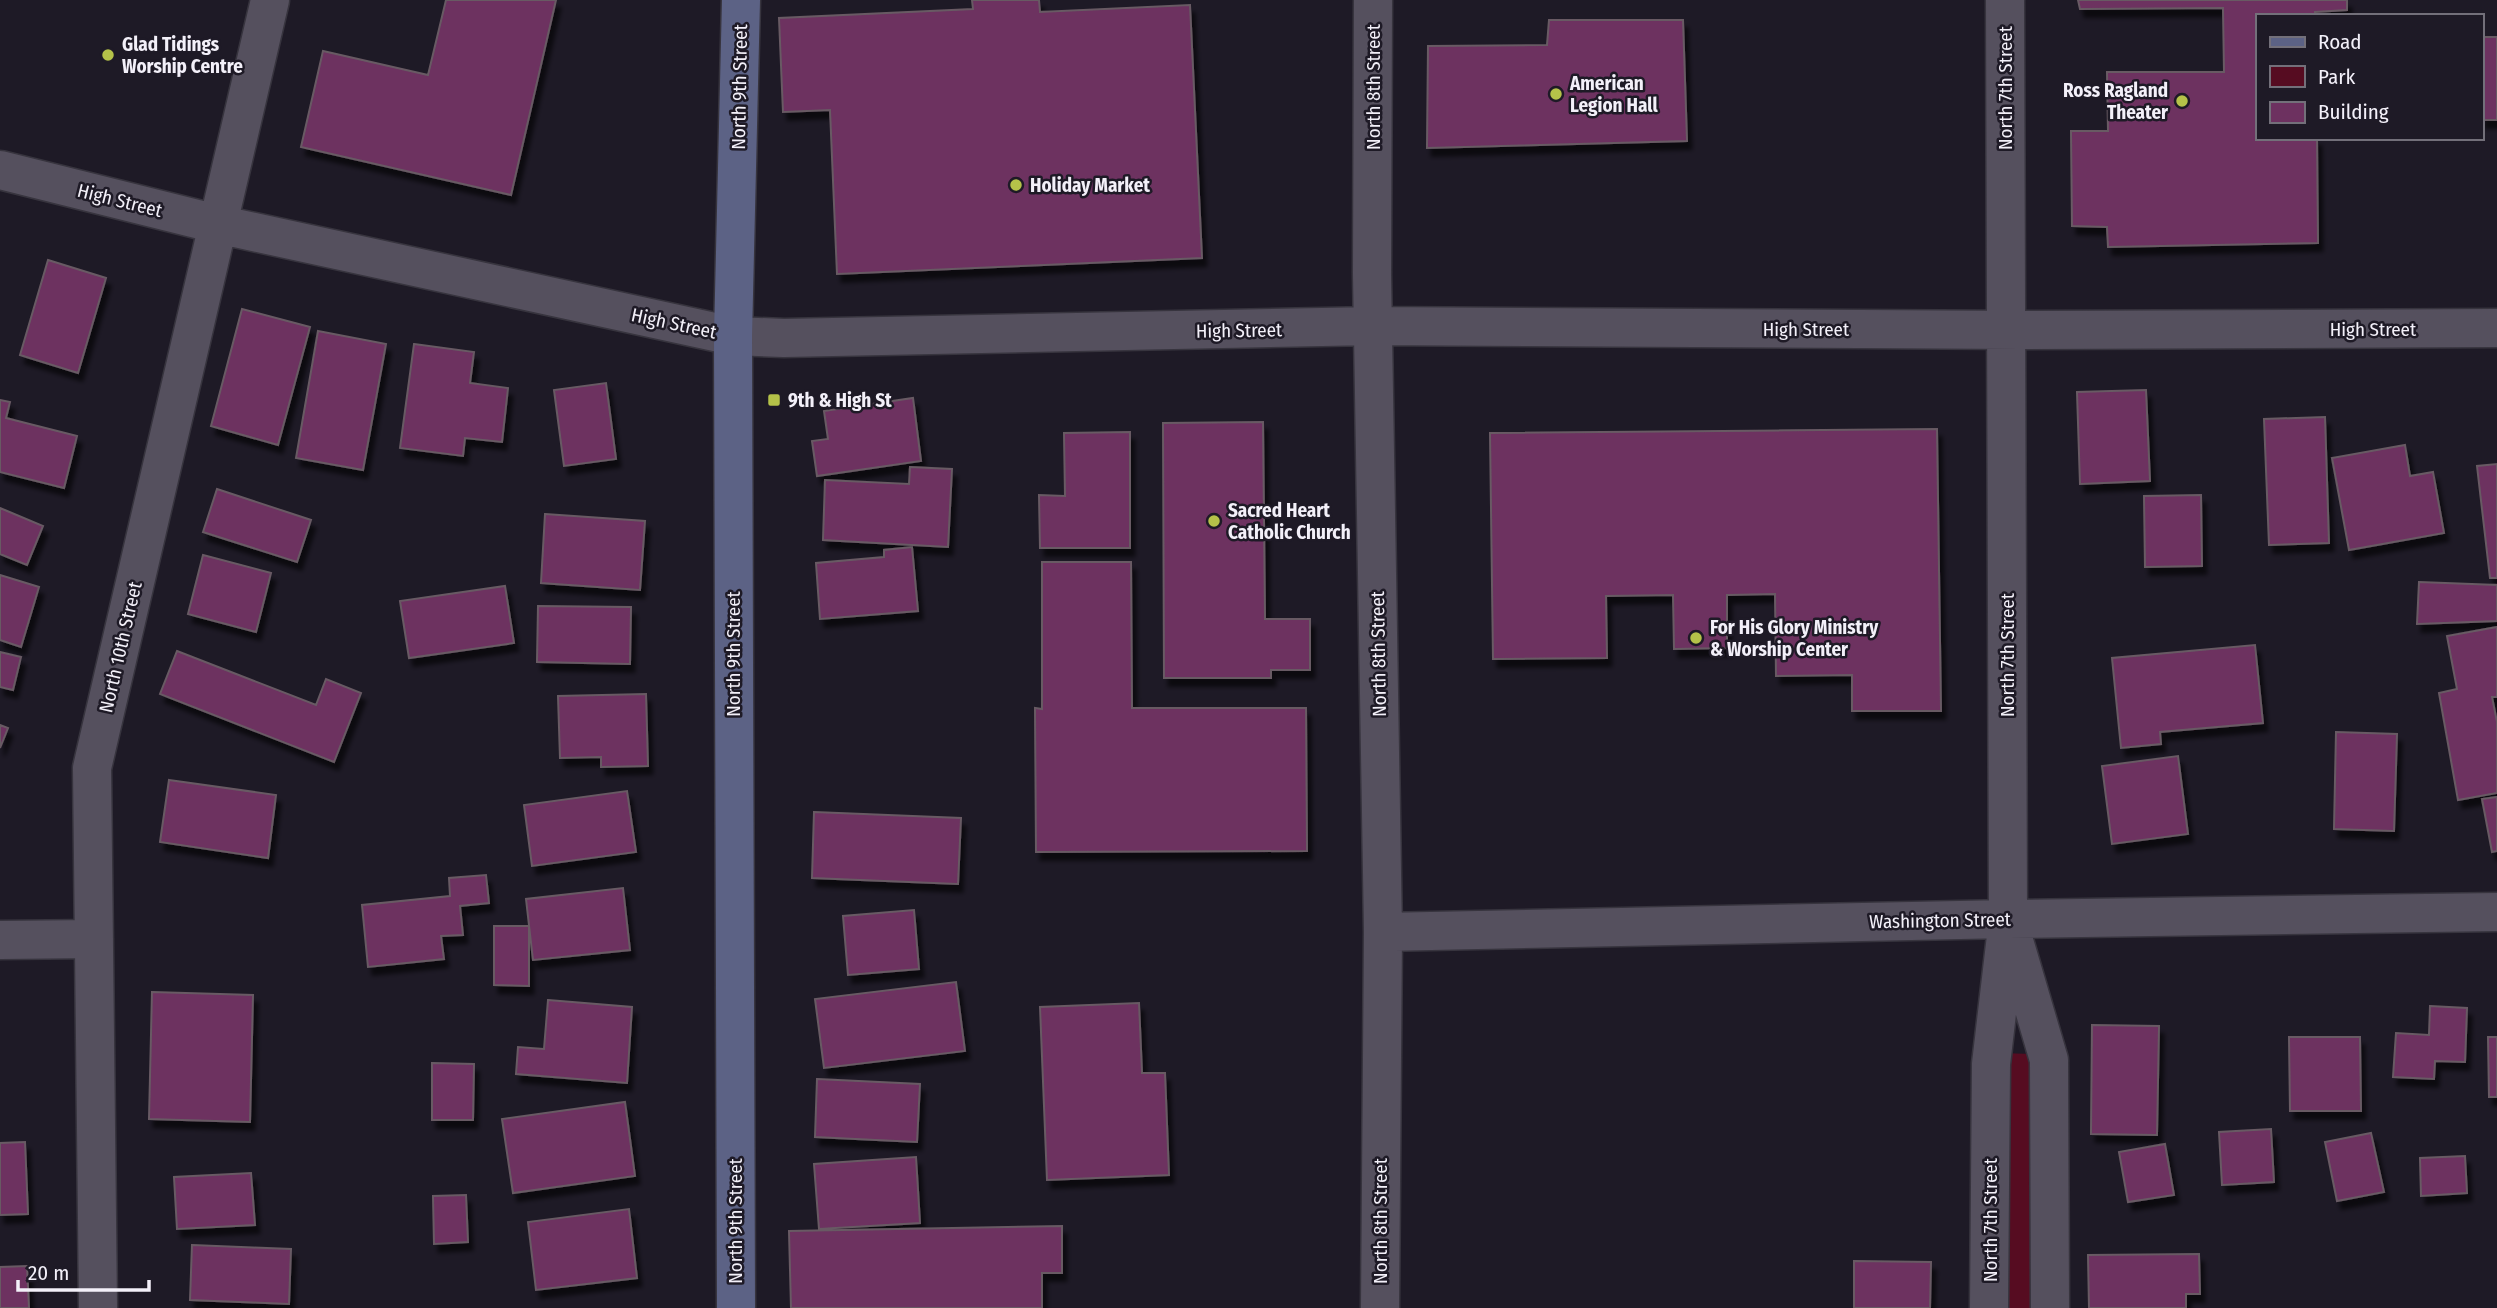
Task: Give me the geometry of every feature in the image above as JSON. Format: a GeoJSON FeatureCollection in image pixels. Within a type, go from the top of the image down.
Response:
{"type":"FeatureCollection","features":[{"type":"Feature","properties":{"kind":"main road","name":"North 9th Street"},"geometry":{"type":"LineString","coordinates":[[736,1308],[733,336],[741,0]]}},
{"type":"Feature","properties":{"kind":"street","name":"North 10th Street"},"geometry":{"type":"LineString","coordinates":[[98,1308],[92,768],[270,0]]}},
{"type":"Feature","properties":{"kind":"street","name":"North 8th Street"},"geometry":{"type":"LineString","coordinates":[[1373,0],[1373,326],[1383,932],[1380,1308]]}},
{"type":"Feature","properties":{"kind":"street","name":"North 7th Street"},"geometry":{"type":"LineString","coordinates":[[1989,1308],[1991,1064],[2008,919],[2005,0]]}},
{"type":"Feature","properties":{"kind":"street","name":"High Street"},"geometry":{"type":"LineString","coordinates":[[0,170],[217,224],[733,336],[784,338],[1373,326],[2006,330],[2497,328]]}},
{"type":"Feature","properties":{"kind":"street","name":"Washington Street"},"geometry":{"type":"LineString","coordinates":[[1383,932],[2497,912]]}},
{"type":"Feature","properties":{"kind":"street"},"geometry":{"type":"LineString","coordinates":[[2008,919],[2049,1060],[2050,1308]]}},
{"type":"Feature","properties":{"kind":"street"},"geometry":{"type":"LineString","coordinates":[[0,940],[94,939]]}},
{"type":"Feature","properties":{"kind":"green space"},"geometry":{"type":"Polygon","coordinates":[[[1999,1053],[2033,1054],[2033,1308],[2001,1308],[1999,1053]]]}},
{"type":"Feature","properties":{"kind":"building"},"geometry":{"type":"Polygon","coordinates":[[[446,0],[556,0],[511,195],[301,147],[323,51],[428,75],[446,0]]]}},
{"type":"Feature","properties":{"kind":"building","name":"Holiday Market"},"geometry":{"type":"Polygon","coordinates":[[[972,0],[1039,0],[1040,12],[1190,5],[1202,258],[837,274],[830,110],[783,112],[779,18],[973,9],[972,0]]]}},
{"type":"Feature","properties":{"kind":"building","name":"Ross Ragland Theater"},"geometry":{"type":"Polygon","coordinates":[[[2078,0],[2347,0],[2347,10],[2315,14],[2256,14],[2256,140],[2317,140],[2318,243],[2108,247],[2107,227],[2072,226],[2071,131],[2108,131],[2107,72],[2224,72],[2223,8],[2080,9],[2078,0]]]}},
{"type":"Feature","properties":{"kind":"building","name":"American Legion Hall"},"geometry":{"type":"Polygon","coordinates":[[[1549,20],[1683,20],[1687,141],[1427,148],[1428,46],[1547,45],[1549,20]]]}},
{"type":"Feature","properties":{"kind":"building"},"geometry":{"type":"Polygon","coordinates":[[[2483,37],[2497,37],[2497,120],[2483,120],[2483,37]]]}},
{"type":"Feature","properties":{"kind":"building"},"geometry":{"type":"Polygon","coordinates":[[[48,260],[106,278],[78,373],[20,355],[48,260]]]}},
{"type":"Feature","properties":{"kind":"building"},"geometry":{"type":"Polygon","coordinates":[[[242,309],[310,327],[278,445],[211,426],[242,309]]]}},
{"type":"Feature","properties":{"kind":"building"},"geometry":{"type":"Polygon","coordinates":[[[318,331],[386,344],[363,470],[296,458],[318,331]]]}},
{"type":"Feature","properties":{"kind":"building"},"geometry":{"type":"Polygon","coordinates":[[[414,344],[474,352],[470,383],[508,388],[502,442],[465,438],[463,456],[400,448],[414,344]]]}},
{"type":"Feature","properties":{"kind":"building"},"geometry":{"type":"Polygon","coordinates":[[[606,383],[616,459],[564,466],[554,390],[606,383]]]}},
{"type":"Feature","properties":{"kind":"building"},"geometry":{"type":"Polygon","coordinates":[[[2146,390],[2150,481],[2080,484],[2077,392],[2146,390]]]}},
{"type":"Feature","properties":{"kind":"building"},"geometry":{"type":"Polygon","coordinates":[[[913,398],[921,461],[817,476],[812,441],[828,439],[824,411],[913,398]]]}},
{"type":"Feature","properties":{"kind":"building"},"geometry":{"type":"Polygon","coordinates":[[[0,400],[10,402],[6,418],[77,436],[64,488],[0,472],[0,400]]]}},
{"type":"Feature","properties":{"kind":"building"},"geometry":{"type":"Polygon","coordinates":[[[2325,417],[2329,543],[2269,545],[2264,419],[2325,417]]]}},
{"type":"Feature","properties":{"kind":"building","name":"Sacred Heart Catholic Church"},"geometry":{"type":"Polygon","coordinates":[[[1263,422],[1265,619],[1310,619],[1310,670],[1271,670],[1271,678],[1164,678],[1163,423],[1263,422]]]}},
{"type":"Feature","properties":{"kind":"building"},"geometry":{"type":"Polygon","coordinates":[[[1937,429],[1941,711],[1852,711],[1852,675],[1776,676],[1775,594],[1727,595],[1727,648],[1674,649],[1673,595],[1606,596],[1607,658],[1493,659],[1490,433],[1937,429]]]}},
{"type":"Feature","properties":{"kind":"building"},"geometry":{"type":"Polygon","coordinates":[[[1130,432],[1130,548],[1040,548],[1039,495],[1065,496],[1064,433],[1130,432]]]}},
{"type":"Feature","properties":{"kind":"building"},"geometry":{"type":"Polygon","coordinates":[[[2405,445],[2410,476],[2433,472],[2444,533],[2349,550],[2332,458],[2405,445]]]}},
{"type":"Feature","properties":{"kind":"building"},"geometry":{"type":"Polygon","coordinates":[[[2497,464],[2497,578],[2490,578],[2477,466],[2497,464]]]}},
{"type":"Feature","properties":{"kind":"building"},"geometry":{"type":"Polygon","coordinates":[[[910,467],[952,469],[948,547],[823,540],[825,480],[909,484],[910,467]]]}},
{"type":"Feature","properties":{"kind":"building"},"geometry":{"type":"Polygon","coordinates":[[[217,489],[311,520],[297,562],[203,532],[217,489]]]}},
{"type":"Feature","properties":{"kind":"building"},"geometry":{"type":"Polygon","coordinates":[[[2201,495],[2202,566],[2145,567],[2144,496],[2201,495]]]}},
{"type":"Feature","properties":{"kind":"building"},"geometry":{"type":"Polygon","coordinates":[[[0,508],[43,526],[27,565],[0,554],[0,508]]]}},
{"type":"Feature","properties":{"kind":"building"},"geometry":{"type":"Polygon","coordinates":[[[545,514],[645,521],[640,590],[541,583],[545,514]]]}},
{"type":"Feature","properties":{"kind":"building"},"geometry":{"type":"Polygon","coordinates":[[[912,547],[918,611],[820,619],[816,563],[884,557],[884,550],[912,547]]]}},
{"type":"Feature","properties":{"kind":"building"},"geometry":{"type":"Polygon","coordinates":[[[203,555],[271,573],[256,632],[188,614],[203,555]]]}},
{"type":"Feature","properties":{"kind":"building"},"geometry":{"type":"Polygon","coordinates":[[[1042,562],[1131,562],[1132,708],[1306,708],[1307,851],[1036,852],[1035,708],[1042,709],[1042,562]]]}},
{"type":"Feature","properties":{"kind":"building"},"geometry":{"type":"Polygon","coordinates":[[[0,575],[39,587],[21,647],[0,640],[0,575]]]}},
{"type":"Feature","properties":{"kind":"building"},"geometry":{"type":"Polygon","coordinates":[[[2419,582],[2497,585],[2497,621],[2417,624],[2419,582]]]}},
{"type":"Feature","properties":{"kind":"building"},"geometry":{"type":"Polygon","coordinates":[[[505,586],[514,643],[409,658],[400,601],[505,586]]]}},
{"type":"Feature","properties":{"kind":"building"},"geometry":{"type":"Polygon","coordinates":[[[538,606],[631,607],[630,664],[537,662],[538,606]]]}},
{"type":"Feature","properties":{"kind":"building"},"geometry":{"type":"Polygon","coordinates":[[[2497,627],[2497,697],[2492,697],[2497,722],[2497,793],[2458,800],[2439,693],[2457,689],[2447,636],[2497,627]]]}},
{"type":"Feature","properties":{"kind":"building"},"geometry":{"type":"Polygon","coordinates":[[[2255,645],[2263,723],[2160,732],[2161,744],[2121,748],[2112,658],[2255,645]]]}},
{"type":"Feature","properties":{"kind":"building"},"geometry":{"type":"Polygon","coordinates":[[[177,651],[316,705],[326,679],[361,693],[334,762],[160,694],[177,651]]]}},
{"type":"Feature","properties":{"kind":"building"},"geometry":{"type":"Polygon","coordinates":[[[0,652],[21,657],[13,690],[0,687],[0,652]]]}},
{"type":"Feature","properties":{"kind":"building"},"geometry":{"type":"Polygon","coordinates":[[[646,694],[648,766],[601,767],[601,757],[560,758],[558,696],[646,694]]]}},
{"type":"Feature","properties":{"kind":"building"},"geometry":{"type":"Polygon","coordinates":[[[0,725],[8,728],[0,748],[0,725]]]}},
{"type":"Feature","properties":{"kind":"building"},"geometry":{"type":"Polygon","coordinates":[[[2336,732],[2397,734],[2394,831],[2334,829],[2336,732]]]}},
{"type":"Feature","properties":{"kind":"building"},"geometry":{"type":"Polygon","coordinates":[[[2178,756],[2188,834],[2112,844],[2102,766],[2178,756]]]}},
{"type":"Feature","properties":{"kind":"building"},"geometry":{"type":"Polygon","coordinates":[[[169,780],[276,795],[268,858],[160,842],[169,780]]]}},
{"type":"Feature","properties":{"kind":"building"},"geometry":{"type":"Polygon","coordinates":[[[627,791],[636,852],[532,866],[524,805],[627,791]]]}},
{"type":"Feature","properties":{"kind":"building"},"geometry":{"type":"Polygon","coordinates":[[[2497,797],[2497,851],[2492,852],[2482,799],[2497,797]]]}},
{"type":"Feature","properties":{"kind":"building"},"geometry":{"type":"Polygon","coordinates":[[[814,812],[961,818],[958,884],[812,878],[814,812]]]}},
{"type":"Feature","properties":{"kind":"building"},"geometry":{"type":"Polygon","coordinates":[[[486,875],[489,903],[460,906],[463,935],[441,936],[444,959],[368,967],[362,905],[450,896],[449,878],[486,875]]]}},
{"type":"Feature","properties":{"kind":"building"},"geometry":{"type":"Polygon","coordinates":[[[623,888],[630,950],[533,960],[526,899],[623,888]]]}},
{"type":"Feature","properties":{"kind":"building"},"geometry":{"type":"Polygon","coordinates":[[[914,910],[919,969],[848,975],[843,916],[914,910]]]}},
{"type":"Feature","properties":{"kind":"building"},"geometry":{"type":"Polygon","coordinates":[[[494,926],[529,926],[529,986],[494,985],[494,926]]]}},
{"type":"Feature","properties":{"kind":"building"},"geometry":{"type":"Polygon","coordinates":[[[956,982],[965,1051],[824,1068],[815,999],[956,982]]]}},
{"type":"Feature","properties":{"kind":"building"},"geometry":{"type":"Polygon","coordinates":[[[152,992],[253,995],[250,1122],[149,1119],[152,992]]]}},
{"type":"Feature","properties":{"kind":"building"},"geometry":{"type":"Polygon","coordinates":[[[548,1000],[632,1007],[627,1083],[516,1074],[518,1047],[544,1049],[548,1000]]]}},
{"type":"Feature","properties":{"kind":"building"},"geometry":{"type":"Polygon","coordinates":[[[1139,1003],[1142,1073],[1165,1073],[1169,1175],[1047,1180],[1040,1007],[1139,1003]]]}},
{"type":"Feature","properties":{"kind":"building"},"geometry":{"type":"Polygon","coordinates":[[[2430,1006],[2467,1008],[2465,1062],[2435,1061],[2434,1079],[2393,1077],[2396,1033],[2429,1035],[2430,1006]]]}},
{"type":"Feature","properties":{"kind":"building"},"geometry":{"type":"Polygon","coordinates":[[[2092,1025],[2159,1026],[2157,1135],[2091,1134],[2092,1025]]]}},
{"type":"Feature","properties":{"kind":"building"},"geometry":{"type":"Polygon","coordinates":[[[2289,1037],[2360,1037],[2361,1111],[2290,1111],[2289,1037]]]}},
{"type":"Feature","properties":{"kind":"building"},"geometry":{"type":"Polygon","coordinates":[[[2488,1037],[2497,1037],[2497,1097],[2489,1097],[2488,1037]]]}},
{"type":"Feature","properties":{"kind":"building"},"geometry":{"type":"Polygon","coordinates":[[[432,1063],[474,1064],[473,1120],[432,1120],[432,1063]]]}},
{"type":"Feature","properties":{"kind":"building"},"geometry":{"type":"Polygon","coordinates":[[[817,1079],[920,1084],[917,1142],[815,1137],[817,1079]]]}},
{"type":"Feature","properties":{"kind":"building"},"geometry":{"type":"Polygon","coordinates":[[[625,1102],[635,1176],[513,1193],[502,1119],[625,1102]]]}},
{"type":"Feature","properties":{"kind":"building"},"geometry":{"type":"Polygon","coordinates":[[[2271,1129],[2274,1182],[2222,1185],[2219,1132],[2271,1129]]]}},
{"type":"Feature","properties":{"kind":"building"},"geometry":{"type":"Polygon","coordinates":[[[2371,1133],[2384,1192],[2337,1201],[2325,1142],[2371,1133]]]}},
{"type":"Feature","properties":{"kind":"building"},"geometry":{"type":"Polygon","coordinates":[[[25,1142],[28,1214],[0,1215],[0,1143],[25,1142]]]}},
{"type":"Feature","properties":{"kind":"building"},"geometry":{"type":"Polygon","coordinates":[[[2165,1144],[2174,1195],[2128,1202],[2119,1152],[2165,1144]]]}},
{"type":"Feature","properties":{"kind":"building"},"geometry":{"type":"Polygon","coordinates":[[[2465,1156],[2467,1193],[2421,1196],[2420,1158],[2465,1156]]]}},
{"type":"Feature","properties":{"kind":"building"},"geometry":{"type":"Polygon","coordinates":[[[916,1157],[920,1223],[819,1229],[814,1164],[916,1157]]]}},
{"type":"Feature","properties":{"kind":"building"},"geometry":{"type":"Polygon","coordinates":[[[251,1173],[255,1225],[177,1229],[174,1177],[251,1173]]]}},
{"type":"Feature","properties":{"kind":"building"},"geometry":{"type":"Polygon","coordinates":[[[466,1195],[468,1242],[434,1244],[433,1196],[466,1195]]]}},
{"type":"Feature","properties":{"kind":"building"},"geometry":{"type":"Polygon","coordinates":[[[629,1209],[637,1278],[536,1290],[528,1222],[629,1209]]]}},
{"type":"Feature","properties":{"kind":"building"},"geometry":{"type":"Polygon","coordinates":[[[1062,1226],[1062,1273],[1042,1273],[1042,1308],[791,1308],[789,1231],[1062,1226]]]}},
{"type":"Feature","properties":{"kind":"building"},"geometry":{"type":"Polygon","coordinates":[[[192,1245],[291,1249],[289,1304],[190,1300],[192,1245]]]}},
{"type":"Feature","properties":{"kind":"building"},"geometry":{"type":"Polygon","coordinates":[[[2199,1254],[2200,1294],[2186,1294],[2186,1308],[2089,1308],[2088,1255],[2199,1254]]]}},
{"type":"Feature","properties":{"kind":"building"},"geometry":{"type":"Polygon","coordinates":[[[1854,1261],[1931,1262],[1930,1308],[1854,1308],[1854,1261]]]}},
{"type":"Feature","properties":{"kind":"building"},"geometry":{"type":"Polygon","coordinates":[[[27,1266],[29,1308],[0,1308],[0,1267],[27,1266]]]}},
{"type":"Feature","properties":{"kind":"place","name":"Glad Tidings Worship Centre"},"geometry":{"type":"Point","coordinates":[108,55]}},
{"type":"Feature","properties":{"kind":"place","name":"American Legion Hall"},"geometry":{"type":"Point","coordinates":[1556,94]}},
{"type":"Feature","properties":{"kind":"place","name":"Ross Ragland Theater"},"geometry":{"type":"Point","coordinates":[2182,101]}},
{"type":"Feature","properties":{"kind":"place","name":"Holiday Market"},"geometry":{"type":"Point","coordinates":[1016,185]}},
{"type":"Feature","properties":{"kind":"place","name":"9th & High St"},"geometry":{"type":"Point","coordinates":[774,400]}},
{"type":"Feature","properties":{"kind":"place","name":"Sacred Heart Catholic Church"},"geometry":{"type":"Point","coordinates":[1214,521]}},
{"type":"Feature","properties":{"kind":"place","name":"For His Glory Ministry & Worship Center"},"geometry":{"type":"Point","coordinates":[1696,638]}}]}
